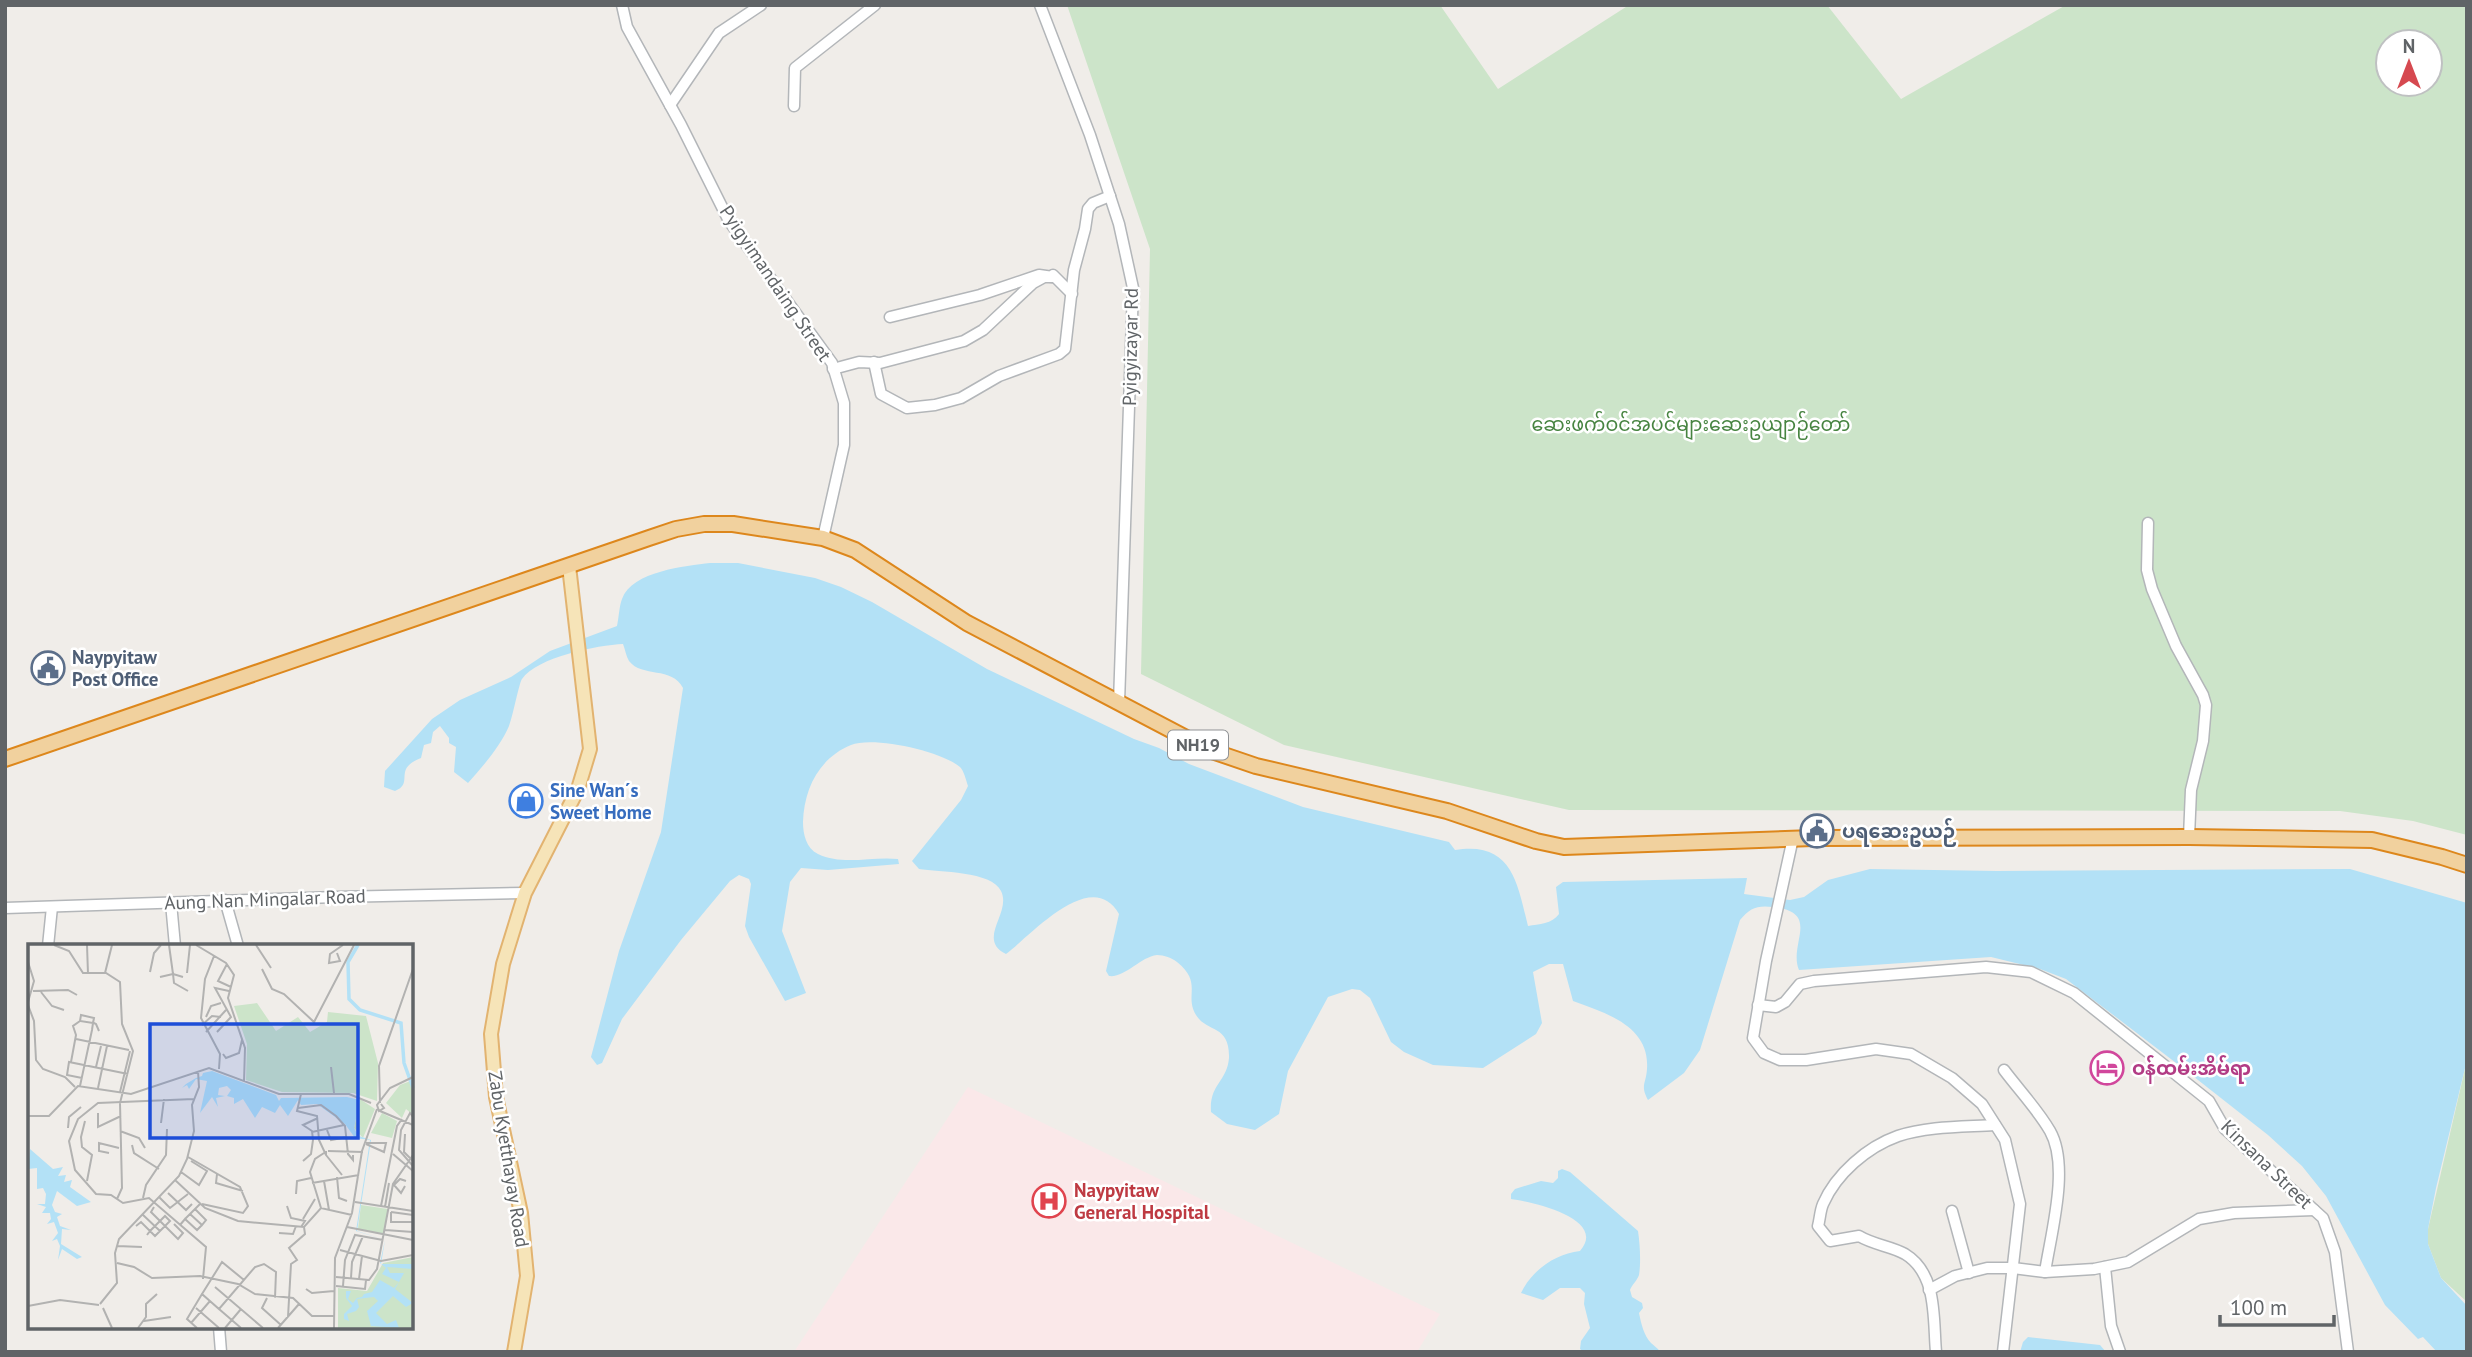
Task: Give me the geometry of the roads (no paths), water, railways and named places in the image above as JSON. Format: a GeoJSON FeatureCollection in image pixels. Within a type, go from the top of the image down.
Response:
{"type":"FeatureCollection","features":[{"type":"Feature","properties":{"kind":"highway","name":"NH19"},"geometry":{"type":"LineString","coordinates":[[5,760],[676,529],[704,524],[763,527],[823,538],[855,551],[967,623],[1209,750],[1256,766],[1447,811],[1536,841],[1564,847],[1793,838],[2189,837],[2372,841],[2442,856],[2467,865]]}},
{"type":"Feature","properties":{"kind":"main road","name":"Zabu Kyetthayay Road"},"geometry":{"type":"LineString","coordinates":[[514,1352],[527,1276],[521,1213],[496,1097],[491,1034],[503,964],[525,893],[578,789],[590,749],[569,566]]}},
{"type":"Feature","properties":{"kind":"street"},"geometry":{"type":"LineString","coordinates":[[623,9],[634,5]]}},
{"type":"Feature","properties":{"kind":"street"},"geometry":{"type":"LineString","coordinates":[[670,105],[719,33],[761,5]]}},
{"type":"Feature","properties":{"kind":"street"},"geometry":{"type":"LineString","coordinates":[[794,106],[795,68],[875,5]]}},
{"type":"Feature","properties":{"kind":"street","name":"Pyigyizayar Rd"},"geometry":{"type":"LineString","coordinates":[[1040,5],[1090,135],[1110,196],[1133,288],[1119,703]]}},
{"type":"Feature","properties":{"kind":"street","name":"Pyigyimandaing Street"},"geometry":{"type":"LineString","coordinates":[[623,9],[627,27],[729,221],[833,369],[844,403],[844,445],[823,538]]}},
{"type":"Feature","properties":{"kind":"street"},"geometry":{"type":"LineString","coordinates":[[874,362],[881,394],[907,408],[935,405],[961,398],[999,376],[1059,354],[1065,349],[1074,270],[1086,229],[1088,209],[1110,196]]}},
{"type":"Feature","properties":{"kind":"street"},"geometry":{"type":"LineString","coordinates":[[890,317],[980,295],[1039,275],[1053,275],[1072,294]]}},
{"type":"Feature","properties":{"kind":"street"},"geometry":{"type":"LineString","coordinates":[[833,369],[859,362],[880,363],[964,341],[983,330],[1033,283],[1044,277],[1053,277]]}},
{"type":"Feature","properties":{"kind":"street"},"geometry":{"type":"LineString","coordinates":[[2148,523],[2147,570],[2152,589],[2176,646],[2206,705],[2203,741],[2191,790],[2189,837]]}},
{"type":"Feature","properties":{"kind":"street"},"geometry":{"type":"LineString","coordinates":[[1793,838],[1753,1038],[1764,1053],[1780,1060],[1806,1060],[1876,1049],[1911,1054],[1952,1078],[1982,1104],[2005,1140],[2020,1204],[2003,1352]]}},
{"type":"Feature","properties":{"kind":"street","name":"Aung Nan Mingalar Road"},"geometry":{"type":"LineString","coordinates":[[5,908],[525,893]]}},
{"type":"Feature","properties":{"kind":"street"},"geometry":{"type":"LineString","coordinates":[[225,901],[237,944]]}},
{"type":"Feature","properties":{"kind":"street"},"geometry":{"type":"LineString","coordinates":[[171,902],[175,944]]}},
{"type":"Feature","properties":{"kind":"street"},"geometry":{"type":"LineString","coordinates":[[48,944],[52,906]]}},
{"type":"Feature","properties":{"kind":"street","name":"Kinsana Street"},"geometry":{"type":"LineString","coordinates":[[1758,1005],[1776,1007],[1785,1002],[1800,984],[1814,981],[1986,967],[2031,972],[2074,993],[2209,1101],[2225,1129],[2323,1218],[2336,1252],[2348,1352]]}},
{"type":"Feature","properties":{"kind":"street"},"geometry":{"type":"LineString","coordinates":[[2004,1070],[2051,1132],[2059,1156],[2058,1186],[2045,1272]]}},
{"type":"Feature","properties":{"kind":"street"},"geometry":{"type":"LineString","coordinates":[[1936,1352],[1933,1301],[1925,1276],[1908,1255],[1859,1236],[1830,1241],[1818,1226],[1823,1205],[1844,1171],[1867,1153],[1897,1136],[1995,1125]]}},
{"type":"Feature","properties":{"kind":"street"},"geometry":{"type":"LineString","coordinates":[[1929,1290],[1955,1276],[1987,1268],[2045,1272],[2105,1267],[2128,1262],[2199,1219],[2234,1213],[2314,1210]]}},
{"type":"Feature","properties":{"kind":"street"},"geometry":{"type":"LineString","coordinates":[[1952,1211],[1969,1273]]}},
{"type":"Feature","properties":{"kind":"street"},"geometry":{"type":"LineString","coordinates":[[2105,1267],[2111,1326],[2120,1352]]}},
{"type":"Feature","properties":{"kind":"street"},"geometry":{"type":"LineString","coordinates":[[219,1329],[220,1352]]}},
{"type":"Feature","properties":{"kind":"water"},"geometry":{"type":"Polygon","coordinates":[[[710,563],[738,563],[815,578],[841,587],[872,602],[987,669],[1189,764],[1303,807],[1449,842],[1455,850],[1474,849],[1489,852],[1500,858],[1509,868],[1520,894],[1528,926],[1549,922],[1559,914],[1556,887],[1563,882],[1747,878],[1744,894],[1790,900],[1804,897],[1828,880],[1870,869],[2350,869],[2467,903],[2467,1060],[2436,1188],[2428,1229],[2428,1244],[2441,1278],[2467,1306],[2467,1352],[2437,1352],[2423,1337],[2418,1339],[2385,1305],[2326,1196],[2302,1166],[2268,1135],[2066,979],[2040,969],[1991,957],[1799,970],[1797,950],[1800,922],[1796,915],[1788,910],[1773,907],[1754,908],[1740,920],[1700,1050],[1684,1073],[1648,1100],[1644,1088],[1646,1054],[1634,1032],[1612,1016],[1573,1001],[1563,964],[1549,964],[1533,972],[1542,1023],[1536,1034],[1483,1068],[1433,1065],[1404,1052],[1391,1042],[1370,998],[1360,990],[1352,989],[1328,997],[1288,1071],[1279,1114],[1255,1130],[1227,1124],[1211,1112],[1215,1089],[1228,1066],[1226,1039],[1196,1015],[1191,983],[1185,969],[1173,959],[1157,955],[1121,974],[1109,976],[1106,971],[1119,914],[1107,901],[1094,897],[1078,900],[1062,908],[1006,954],[998,948],[994,933],[1003,899],[996,884],[976,876],[919,869],[912,861],[961,800],[968,786],[963,771],[951,761],[938,756],[890,744],[861,743],[840,751],[822,766],[806,798],[803,827],[806,840],[818,854],[847,860],[898,859],[899,864],[828,870],[801,868],[790,882],[782,931],[806,993],[785,1001],[749,937],[745,926],[751,884],[749,879],[739,875],[730,881],[681,940],[622,1019],[602,1063],[597,1065],[591,1057],[619,951],[661,832],[683,688],[678,681],[665,674],[635,666],[629,661],[623,644],[569,654],[541,664],[522,679],[505,734],[468,783],[454,772],[456,747],[449,743],[449,738],[440,726],[433,732],[431,743],[424,745],[421,758],[412,762],[405,771],[401,788],[395,791],[384,787],[385,771],[432,719],[460,700],[511,677],[550,651],[617,626],[622,599],[637,582],[661,572],[710,563]]]}},
{"type":"Feature","properties":{"kind":"water"},"geometry":{"type":"Polygon","coordinates":[[[1562,1169],[1570,1172],[1638,1231],[1639,1275],[1630,1290],[1632,1297],[1642,1303],[1643,1308],[1639,1313],[1645,1333],[1660,1352],[1584,1352],[1580,1349],[1581,1341],[1590,1328],[1584,1304],[1585,1293],[1580,1288],[1560,1288],[1543,1300],[1521,1293],[1538,1270],[1553,1260],[1580,1251],[1586,1240],[1584,1230],[1564,1214],[1511,1199],[1515,1189],[1541,1181],[1553,1183],[1558,1178],[1558,1171],[1562,1169]]]}},
{"type":"Feature","properties":{"kind":"water"},"geometry":{"type":"Polygon","coordinates":[[[2028,1337],[2100,1345],[2106,1352],[2020,1352],[2028,1337]]]}},
{"type":"Feature","properties":{"kind":"place","name":"Naypyitaw Post Office"},"geometry":{"type":"Point","coordinates":[48,668]}},
{"type":"Feature","properties":{"kind":"place","name":"Sine Wan´s Sweet Home"},"geometry":{"type":"Point","coordinates":[526,801]}},
{"type":"Feature","properties":{"kind":"place","name":"ပရဆေးဥယဉ်"},"geometry":{"type":"Point","coordinates":[1817,831]}},
{"type":"Feature","properties":{"kind":"place","name":"ဝန်ထမ်းအိမ်ရာ"},"geometry":{"type":"Point","coordinates":[2107,1068]}},
{"type":"Feature","properties":{"kind":"place","name":"Naypyitaw General Hospital"},"geometry":{"type":"Point","coordinates":[1049,1201]}},
{"type":"Feature","properties":{"kind":"park label","name":"ဆေးဖက်ဝင်အပင်များဆေးဥယျာဉ်တော်"},"geometry":{"type":"Point","coordinates":[1691,424]}}]}
